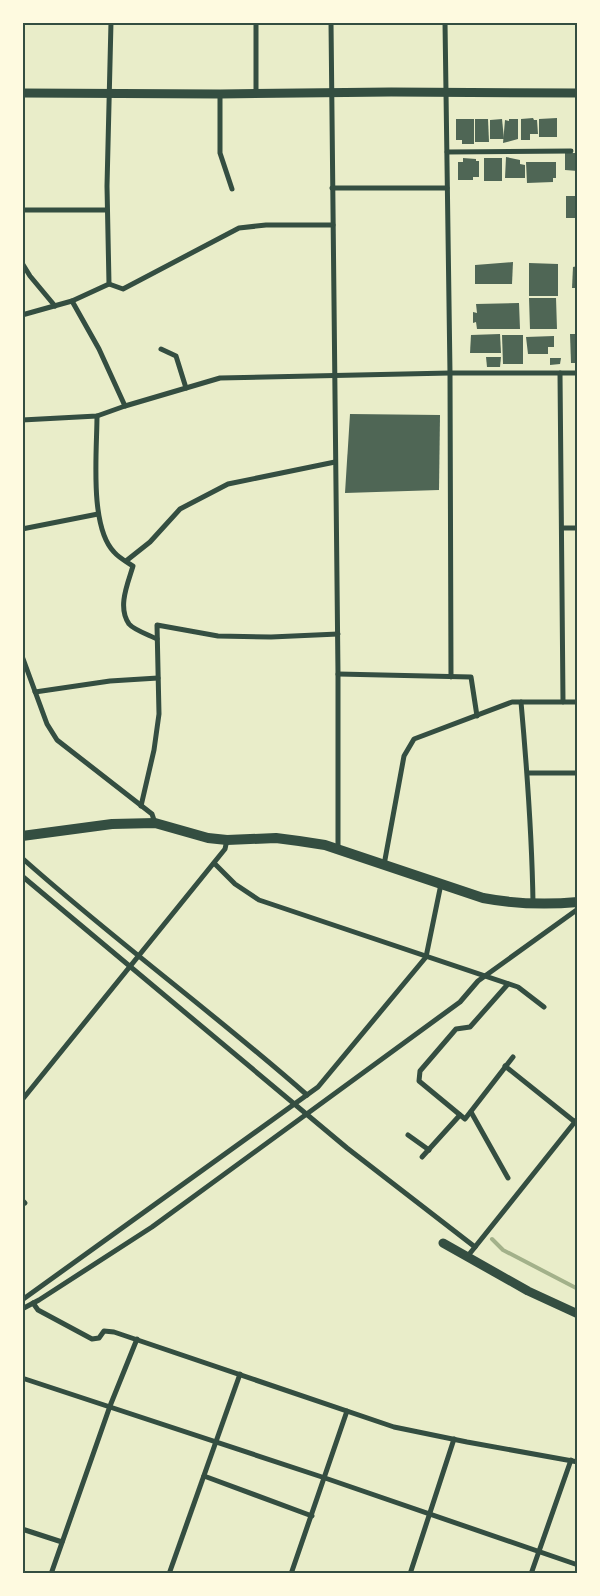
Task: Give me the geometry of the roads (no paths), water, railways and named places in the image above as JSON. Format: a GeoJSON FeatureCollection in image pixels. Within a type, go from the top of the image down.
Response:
{"type":"FeatureCollection","features":[{"type":"Feature","properties":{"kind":"main road"},"geometry":{"type":"LineString","coordinates":[[22,836],[112,824],[155,824],[208,838],[227,840],[284,839],[325,845],[483,898],[533,905],[578,902]]}},
{"type":"Feature","properties":{"kind":"street"},"geometry":{"type":"LineString","coordinates":[[109,284],[107,210],[111,22]]}},
{"type":"Feature","properties":{"kind":"street"},"geometry":{"type":"LineString","coordinates":[[256,22],[256,93]]}},
{"type":"Feature","properties":{"kind":"street"},"geometry":{"type":"LineString","coordinates":[[331,22],[338,634],[338,850]]}},
{"type":"Feature","properties":{"kind":"street"},"geometry":{"type":"LineString","coordinates":[[445,22],[450,372],[451,677]]}},
{"type":"Feature","properties":{"kind":"street"},"geometry":{"type":"LineString","coordinates":[[22,93],[578,93]]}},
{"type":"Feature","properties":{"kind":"street"},"geometry":{"type":"LineString","coordinates":[[220,94],[220,153],[232,189]]}},
{"type":"Feature","properties":{"kind":"street"},"geometry":{"type":"LineString","coordinates":[[446,152],[571,151]]}},
{"type":"Feature","properties":{"kind":"street"},"geometry":{"type":"LineString","coordinates":[[332,188],[447,188]]}},
{"type":"Feature","properties":{"kind":"street"},"geometry":{"type":"LineString","coordinates":[[22,210],[107,210]]}},
{"type":"Feature","properties":{"kind":"street"},"geometry":{"type":"LineString","coordinates":[[22,315],[72,301],[109,284],[123,289],[239,228],[266,225],[333,225]]}},
{"type":"Feature","properties":{"kind":"street"},"geometry":{"type":"LineString","coordinates":[[22,263],[30,276],[55,306]]}},
{"type":"Feature","properties":{"kind":"street"},"geometry":{"type":"LineString","coordinates":[[72,301],[99,349],[125,406]]}},
{"type":"Feature","properties":{"kind":"street"},"geometry":{"type":"LineString","coordinates":[[161,349],[176,356],[186,388]]}},
{"type":"Feature","properties":{"kind":"street"},"geometry":{"type":"LineString","coordinates":[[22,420],[97,416],[220,378],[450,372],[578,373]]}},
{"type":"Feature","properties":{"kind":"street"},"geometry":{"type":"LineString","coordinates":[[560,373],[563,702]]}},
{"type":"Feature","properties":{"kind":"street"},"geometry":{"type":"LineString","coordinates":[[97,416],[96,500],[98,514],[107,541],[114,552],[133,566],[126,589],[123,611],[130,625],[157,639]]}},
{"type":"Feature","properties":{"kind":"street"},"geometry":{"type":"LineString","coordinates":[[126,561],[150,542],[180,509],[228,484],[335,462]]}},
{"type":"Feature","properties":{"kind":"street"},"geometry":{"type":"LineString","coordinates":[[22,529],[98,514]]}},
{"type":"Feature","properties":{"kind":"street"},"geometry":{"type":"LineString","coordinates":[[562,528],[578,528]]}},
{"type":"Feature","properties":{"kind":"street"},"geometry":{"type":"LineString","coordinates":[[141,806],[158,723],[157,625],[218,636],[271,637],[338,634]]}},
{"type":"Feature","properties":{"kind":"street"},"geometry":{"type":"LineString","coordinates":[[22,656],[47,724],[57,740],[152,814],[155,824]]}},
{"type":"Feature","properties":{"kind":"street"},"geometry":{"type":"LineString","coordinates":[[338,674],[471,677],[477,716]]}},
{"type":"Feature","properties":{"kind":"street"},"geometry":{"type":"LineString","coordinates":[[36,692],[110,681],[158,678]]}},
{"type":"Feature","properties":{"kind":"street"},"geometry":{"type":"LineString","coordinates":[[384,865],[404,756],[414,739],[512,702],[578,702]]}},
{"type":"Feature","properties":{"kind":"street"},"geometry":{"type":"LineString","coordinates":[[521,702],[528,773],[533,905]]}},
{"type":"Feature","properties":{"kind":"street"},"geometry":{"type":"LineString","coordinates":[[528,773],[578,773]]}},
{"type":"Feature","properties":{"kind":"street"},"geometry":{"type":"LineString","coordinates":[[22,1100],[226,849],[227,840]]}},
{"type":"Feature","properties":{"kind":"street"},"geometry":{"type":"LineString","coordinates":[[22,858],[88,916],[140,956],[307,1095]]}},
{"type":"Feature","properties":{"kind":"street"},"geometry":{"type":"LineString","coordinates":[[214,863],[235,884],[260,900],[518,987],[544,1007]]}},
{"type":"Feature","properties":{"kind":"street"},"geometry":{"type":"LineString","coordinates":[[22,876],[132,966],[347,1148],[474,1247]]}},
{"type":"Feature","properties":{"kind":"street"},"geometry":{"type":"LineString","coordinates":[[22,1300],[318,1087],[426,957],[441,884]]}},
{"type":"Feature","properties":{"kind":"street"},"geometry":{"type":"LineString","coordinates":[[22,1309],[152,1227],[460,1002],[478,981],[578,909]]}},
{"type":"Feature","properties":{"kind":"street"},"geometry":{"type":"LineString","coordinates":[[508,984],[470,1027],[456,1028],[420,1071],[419,1081],[465,1119],[512,1056]]}},
{"type":"Feature","properties":{"kind":"street"},"geometry":{"type":"LineString","coordinates":[[467,1257],[576,1120],[506,1066]]}},
{"type":"Feature","properties":{"kind":"street"},"geometry":{"type":"LineString","coordinates":[[471,1112],[508,1178]]}},
{"type":"Feature","properties":{"kind":"street"},"geometry":{"type":"LineString","coordinates":[[422,1157],[460,1115]]}},
{"type":"Feature","properties":{"kind":"street"},"geometry":{"type":"LineString","coordinates":[[408,1136],[429,1150]]}},
{"type":"Feature","properties":{"kind":"street"},"geometry":{"type":"LineString","coordinates":[[443,1243],[528,1291],[578,1314]]}},
{"type":"Feature","properties":{"kind":"street"},"geometry":{"type":"LineString","coordinates":[[33,1303],[38,1310],[92,1338],[99,1338],[104,1331],[114,1332],[394,1427],[454,1440],[578,1462]]}},
{"type":"Feature","properties":{"kind":"street"},"geometry":{"type":"LineString","coordinates":[[51,1574],[110,1406],[137,1339]]}},
{"type":"Feature","properties":{"kind":"street"},"geometry":{"type":"LineString","coordinates":[[169,1574],[240,1374]]}},
{"type":"Feature","properties":{"kind":"street"},"geometry":{"type":"LineString","coordinates":[[22,1378],[325,1478],[578,1565]]}},
{"type":"Feature","properties":{"kind":"street"},"geometry":{"type":"LineString","coordinates":[[291,1574],[347,1411]]}},
{"type":"Feature","properties":{"kind":"street"},"geometry":{"type":"LineString","coordinates":[[410,1574],[454,1440]]}},
{"type":"Feature","properties":{"kind":"street"},"geometry":{"type":"LineString","coordinates":[[531,1574],[571,1460]]}},
{"type":"Feature","properties":{"kind":"street"},"geometry":{"type":"LineString","coordinates":[[204,1476],[312,1516]]}},
{"type":"Feature","properties":{"kind":"street"},"geometry":{"type":"LineString","coordinates":[[22,1529],[62,1542]]}},
{"type":"Feature","properties":{"kind":"waterway"},"geometry":{"type":"LineString","coordinates":[[492,1239],[503,1250],[578,1289]]}}]}
